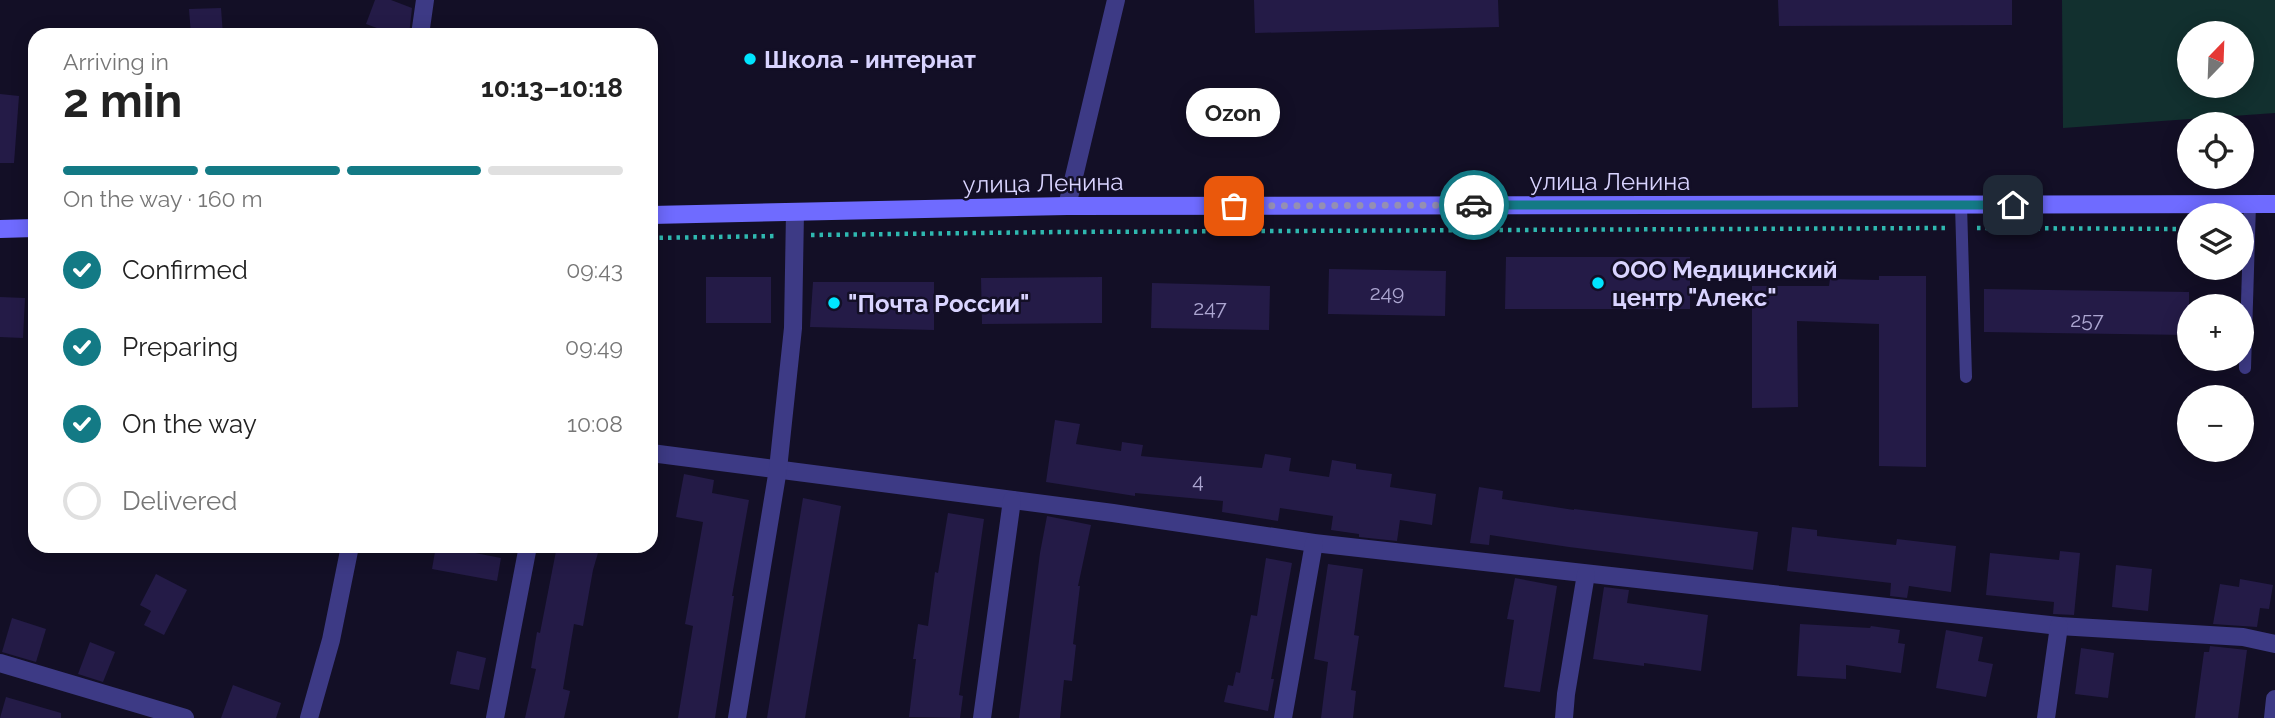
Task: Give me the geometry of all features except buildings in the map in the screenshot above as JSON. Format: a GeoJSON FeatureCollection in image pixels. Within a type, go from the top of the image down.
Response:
{"type":"FeatureCollection","features":[{"type":"Feature","properties":{"kind":"main road","name":"улица Ленина"},"geometry":{"type":"LineString","coordinates":[[658,215],[1067,206],[2177,204]]}},
{"type":"Feature","properties":{"kind":"main road","name":"улица Ленина"},"geometry":{"type":"LineString","coordinates":[[2254,204],[2275,204]]}},
{"type":"Feature","properties":{"kind":"main road"},"geometry":{"type":"LineString","coordinates":[[0,229],[28,228]]}},
{"type":"Feature","properties":{"kind":"street"},"geometry":{"type":"LineString","coordinates":[[421,28],[425,0]]}},
{"type":"Feature","properties":{"kind":"street"},"geometry":{"type":"LineString","coordinates":[[1067,206],[1116,0]]}},
{"type":"Feature","properties":{"kind":"street"},"geometry":{"type":"LineString","coordinates":[[737,718],[778,469],[793,328],[795,212]]}},
{"type":"Feature","properties":{"kind":"street"},"geometry":{"type":"LineString","coordinates":[[658,454],[1314,543],[2059,626],[2244,637],[2275,644]]}},
{"type":"Feature","properties":{"kind":"street"},"geometry":{"type":"LineString","coordinates":[[982,718],[1012,500]]}},
{"type":"Feature","properties":{"kind":"street"},"geometry":{"type":"LineString","coordinates":[[1283,718],[1314,543]]}},
{"type":"Feature","properties":{"kind":"street"},"geometry":{"type":"LineString","coordinates":[[309,718],[331,640],[349,553]]}},
{"type":"Feature","properties":{"kind":"street"},"geometry":{"type":"LineString","coordinates":[[495,718],[527,553]]}},
{"type":"Feature","properties":{"kind":"street"},"geometry":{"type":"LineString","coordinates":[[1564,718],[1586,574]]}},
{"type":"Feature","properties":{"kind":"street"},"geometry":{"type":"LineString","coordinates":[[2046,718],[2059,626]]}},
{"type":"Feature","properties":{"kind":"street"},"geometry":{"type":"LineString","coordinates":[[0,663],[185,718]]}},
{"type":"Feature","properties":{"kind":"street"},"geometry":{"type":"LineString","coordinates":[[2273,718],[2275,699]]}},
{"type":"Feature","properties":{"kind":"lane"},"geometry":{"type":"LineString","coordinates":[[1961,205],[1966,377]]}},
{"type":"Feature","properties":{"kind":"path"},"geometry":{"type":"LineString","coordinates":[[658,239],[1074,232],[2177,229]]}},
{"type":"Feature","properties":{"kind":"green space"},"geometry":{"type":"Polygon","coordinates":[[[2062,0],[2275,0],[2275,113],[2177,112],[2177,120],[2063,128],[2062,0]]]}},
{"type":"Feature","properties":{"kind":"way so far"},"geometry":{"type":"LineString","coordinates":[[1234,206],[1474,205]]}},
{"type":"Feature","properties":{"kind":"place","name":"Школа - интернат"},"geometry":{"type":"Point","coordinates":[750,59]}},
{"type":"Feature","properties":{"kind":"place","name":"Ozon"},"geometry":{"type":"Point","coordinates":[1234,206]}},
{"type":"Feature","properties":{"kind":"place","name":"ООО Медицинский центр \"Алекс\""},"geometry":{"type":"Point","coordinates":[1598,283]}},
{"type":"Feature","properties":{"kind":"place","name":"\"Почта России\""},"geometry":{"type":"Point","coordinates":[834,303]}},
{"type":"Feature","properties":{"kind":"route"},"geometry":{"type":"LineString","coordinates":[[1474,205],[2013,205]]}}]}
